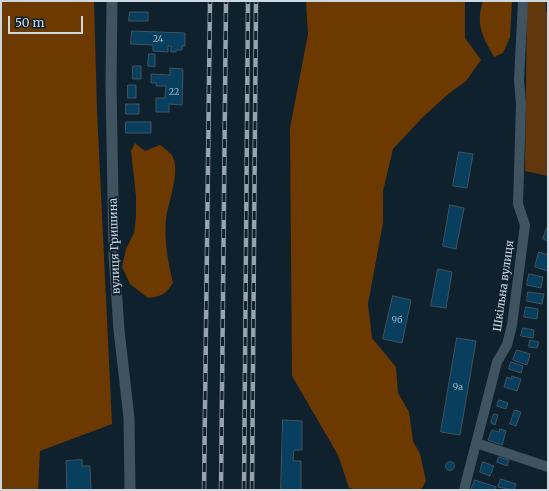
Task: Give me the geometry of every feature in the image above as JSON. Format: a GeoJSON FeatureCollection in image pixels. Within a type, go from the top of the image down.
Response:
{"type":"FeatureCollection","features":[{"type":"Feature","properties":{"kind":"street","name":"вулиця Гришина"},"geometry":{"type":"LineString","coordinates":[[112,1],[111,84],[114,256],[119,330],[130,418],[130,490]]}},
{"type":"Feature","properties":{"kind":"street","name":"Шкільна вулиця"},"geometry":{"type":"LineString","coordinates":[[464,490],[497,362],[508,346],[525,225],[518,204],[521,104],[519,80],[522,1]]}},
{"type":"Feature","properties":{"kind":"street"},"geometry":{"type":"LineString","coordinates":[[476,443],[548,467]]}},
{"type":"Feature","properties":{"kind":"shaded area"},"geometry":{"type":"Polygon","coordinates":[[[1,1],[94,1],[97,110],[112,424],[40,451],[38,490],[1,490],[1,1]]]}},
{"type":"Feature","properties":{"kind":"shaded area"},"geometry":{"type":"Polygon","coordinates":[[[306,1],[465,1],[465,38],[481,60],[466,81],[447,95],[423,117],[393,149],[383,191],[383,223],[368,304],[372,338],[396,367],[398,393],[409,412],[413,441],[420,454],[426,481],[421,490],[357,490],[349,488],[338,455],[292,376],[290,128],[308,34],[306,1]]]}},
{"type":"Feature","properties":{"kind":"shaded area"},"geometry":{"type":"Polygon","coordinates":[[[483,1],[512,1],[510,37],[503,53],[494,57],[481,30],[480,17],[483,1]]]}},
{"type":"Feature","properties":{"kind":"shaded area"},"geometry":{"type":"Polygon","coordinates":[[[527,1],[546,1],[546,11],[548,14],[548,176],[525,171],[527,1]]]}},
{"type":"Feature","properties":{"kind":"shaded area"},"geometry":{"type":"Polygon","coordinates":[[[135,143],[145,151],[160,145],[170,153],[174,159],[175,166],[174,184],[166,219],[167,251],[173,283],[163,294],[148,298],[130,284],[122,267],[126,249],[134,233],[136,217],[136,196],[131,151],[135,143]]]}},
{"type":"Feature","properties":{"kind":"building"},"geometry":{"type":"Polygon","coordinates":[[[130,12],[148,12],[148,21],[129,21],[130,12]]]}},
{"type":"Feature","properties":{"kind":"building"},"geometry":{"type":"Polygon","coordinates":[[[132,31],[185,33],[185,46],[182,46],[182,50],[176,50],[176,52],[171,52],[171,46],[168,46],[168,52],[153,51],[153,45],[131,44],[132,31]]]}},
{"type":"Feature","properties":{"kind":"building"},"geometry":{"type":"Polygon","coordinates":[[[149,54],[155,54],[155,67],[148,66],[149,54]]]}},
{"type":"Feature","properties":{"kind":"building"},"geometry":{"type":"Polygon","coordinates":[[[133,66],[141,66],[141,79],[133,79],[133,66]]]}},
{"type":"Feature","properties":{"kind":"building"},"geometry":{"type":"Polygon","coordinates":[[[170,68],[183,69],[182,105],[169,104],[169,112],[156,112],[156,98],[165,98],[166,86],[156,86],[157,83],[151,83],[151,74],[170,75],[170,68]]]}},
{"type":"Feature","properties":{"kind":"building"},"geometry":{"type":"Polygon","coordinates":[[[128,85],[136,85],[136,98],[128,98],[128,85]]]}},
{"type":"Feature","properties":{"kind":"building"},"geometry":{"type":"Polygon","coordinates":[[[126,104],[139,104],[139,114],[126,114],[126,104]]]}},
{"type":"Feature","properties":{"kind":"building"},"geometry":{"type":"Polygon","coordinates":[[[126,122],[151,122],[151,133],[126,133],[126,122]]]}},
{"type":"Feature","properties":{"kind":"building"},"geometry":{"type":"Polygon","coordinates":[[[459,152],[473,154],[467,188],[453,186],[459,152]]]}},
{"type":"Feature","properties":{"kind":"building"},"geometry":{"type":"Polygon","coordinates":[[[450,205],[464,208],[456,249],[443,246],[450,205]]]}},
{"type":"Feature","properties":{"kind":"building"},"geometry":{"type":"Polygon","coordinates":[[[548,228],[548,241],[543,239],[548,228]]]}},
{"type":"Feature","properties":{"kind":"building"},"geometry":{"type":"Polygon","coordinates":[[[539,252],[548,255],[548,271],[535,267],[539,252]]]}},
{"type":"Feature","properties":{"kind":"building"},"geometry":{"type":"Polygon","coordinates":[[[438,269],[452,272],[446,308],[431,306],[438,269]]]}},
{"type":"Feature","properties":{"kind":"building"},"geometry":{"type":"Polygon","coordinates":[[[529,274],[543,277],[541,288],[527,285],[529,274]]]}},
{"type":"Feature","properties":{"kind":"building"},"geometry":{"type":"Polygon","coordinates":[[[528,292],[544,294],[542,304],[527,301],[528,292]]]}},
{"type":"Feature","properties":{"kind":"building"},"geometry":{"type":"Polygon","coordinates":[[[393,296],[411,300],[402,343],[383,339],[393,296]]]}},
{"type":"Feature","properties":{"kind":"building"},"geometry":{"type":"Polygon","coordinates":[[[526,307],[538,309],[537,319],[524,317],[526,307]]]}},
{"type":"Feature","properties":{"kind":"building"},"geometry":{"type":"Polygon","coordinates":[[[523,328],[534,330],[533,338],[521,336],[523,328]]]}},
{"type":"Feature","properties":{"kind":"building"},"geometry":{"type":"Polygon","coordinates":[[[457,338],[476,341],[460,435],[441,432],[457,338]]]}},
{"type":"Feature","properties":{"kind":"building"},"geometry":{"type":"Polygon","coordinates":[[[530,340],[539,342],[537,348],[529,347],[530,340]]]}},
{"type":"Feature","properties":{"kind":"building"},"geometry":{"type":"Polygon","coordinates":[[[517,350],[530,354],[527,365],[513,360],[517,350]]]}},
{"type":"Feature","properties":{"kind":"building"},"geometry":{"type":"Polygon","coordinates":[[[511,362],[523,366],[521,373],[509,369],[511,362]]]}},
{"type":"Feature","properties":{"kind":"building"},"geometry":{"type":"Polygon","coordinates":[[[512,376],[521,379],[517,391],[504,387],[507,377],[511,379],[512,376]]]}},
{"type":"Feature","properties":{"kind":"building"},"geometry":{"type":"Polygon","coordinates":[[[499,400],[508,403],[506,409],[497,406],[499,400]]]}},
{"type":"Feature","properties":{"kind":"building"},"geometry":{"type":"Polygon","coordinates":[[[515,410],[521,412],[516,426],[510,424],[515,410]]]}},
{"type":"Feature","properties":{"kind":"building"},"geometry":{"type":"Polygon","coordinates":[[[494,414],[498,415],[495,425],[491,423],[494,414]]]}},
{"type":"Feature","properties":{"kind":"building"},"geometry":{"type":"Polygon","coordinates":[[[283,420],[302,421],[302,450],[294,450],[293,461],[301,461],[301,490],[281,490],[283,420]]]}},
{"type":"Feature","properties":{"kind":"building"},"geometry":{"type":"Polygon","coordinates":[[[500,429],[506,431],[502,445],[488,440],[492,430],[499,432],[500,429]]]}},
{"type":"Feature","properties":{"kind":"building"},"geometry":{"type":"Polygon","coordinates":[[[499,457],[509,460],[507,466],[497,462],[499,457]]]}},
{"type":"Feature","properties":{"kind":"building"},"geometry":{"type":"Polygon","coordinates":[[[82,460],[82,466],[90,466],[91,490],[67,490],[66,461],[82,460]]]}},
{"type":"Feature","properties":{"kind":"building"},"geometry":{"type":"Polygon","coordinates":[[[448,462],[452,462],[454,466],[452,470],[448,470],[446,468],[446,464],[448,462]]]}},
{"type":"Feature","properties":{"kind":"building"},"geometry":{"type":"Polygon","coordinates":[[[483,462],[494,466],[490,476],[480,472],[483,462]]]}},
{"type":"Feature","properties":{"kind":"building"},"geometry":{"type":"Polygon","coordinates":[[[501,479],[516,484],[514,490],[498,487],[501,479]]]}},
{"type":"Feature","properties":{"kind":"building"},"geometry":{"type":"Polygon","coordinates":[[[475,480],[496,487],[495,490],[471,490],[475,480]]]}},
{"type":"Feature","properties":{"kind":"railway"},"geometry":{"type":"LineString","coordinates":[[204,490],[210,1]]}},
{"type":"Feature","properties":{"kind":"railway"},"geometry":{"type":"LineString","coordinates":[[221,490],[226,1]]}},
{"type":"Feature","properties":{"kind":"railway"},"geometry":{"type":"LineString","coordinates":[[244,490],[248,1]]}},
{"type":"Feature","properties":{"kind":"railway"},"geometry":{"type":"LineString","coordinates":[[252,490],[256,1]]}}]}
